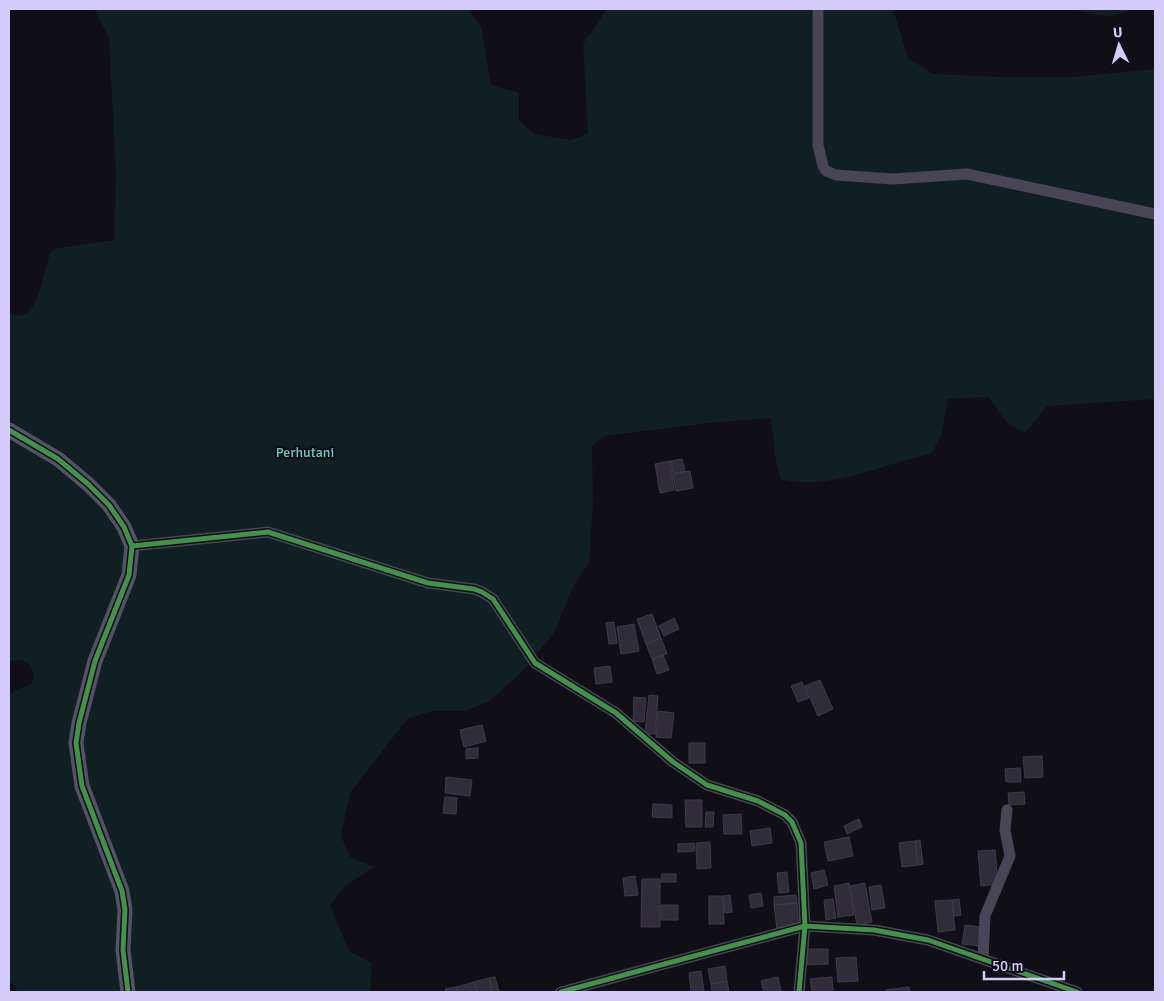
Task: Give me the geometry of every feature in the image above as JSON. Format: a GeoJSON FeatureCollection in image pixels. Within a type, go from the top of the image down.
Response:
{"type":"FeatureCollection","features":[{"type":"Feature","properties":{"kind":"street"},"geometry":{"type":"LineString","coordinates":[[818,9],[818,145],[826,171],[836,175],[893,179],[967,174],[1155,214]]}},
{"type":"Feature","properties":{"kind":"street"},"geometry":{"type":"LineString","coordinates":[[9,430],[58,459],[88,484],[109,505],[124,527],[132,546],[129,574],[95,661],[79,723],[76,743],[82,786],[122,891],[125,910],[123,950],[128,992]]}},
{"type":"Feature","properties":{"kind":"street"},"geometry":{"type":"LineString","coordinates":[[132,546],[268,532],[428,583],[474,588],[493,599],[535,663],[616,713],[673,762],[707,785],[758,801],[785,815],[792,822],[801,844],[805,926],[799,992]]}},
{"type":"Feature","properties":{"kind":"street"},"geometry":{"type":"LineString","coordinates":[[983,959],[984,916],[1010,856],[1005,830],[1007,810]]}},
{"type":"Feature","properties":{"kind":"street"},"geometry":{"type":"LineString","coordinates":[[561,992],[805,926],[874,930],[928,940],[1077,992]]}},
{"type":"Feature","properties":{"kind":"green space","name":"Perhutani"},"geometry":{"type":"Polygon","coordinates":[[[94,9],[469,9],[481,27],[491,85],[519,93],[519,120],[534,134],[571,140],[588,134],[583,44],[607,9],[893,9],[908,58],[933,74],[1002,77],[1072,77],[1155,69],[1155,399],[1047,406],[1025,433],[1008,424],[988,397],[948,399],[941,436],[931,454],[856,475],[818,482],[799,482],[781,479],[776,463],[771,418],[709,423],[604,436],[592,446],[593,505],[589,562],[573,587],[554,633],[521,673],[488,702],[465,711],[433,711],[408,718],[350,793],[341,836],[350,857],[374,867],[344,887],[330,906],[349,951],[372,963],[370,992],[18,992],[9,980],[9,694],[32,683],[34,674],[30,665],[21,660],[9,661],[9,313],[20,316],[28,312],[34,304],[53,249],[114,240],[116,175],[109,38],[94,9]]]}},
{"type":"Feature","properties":{"kind":"green space"},"geometry":{"type":"Polygon","coordinates":[[[1073,9],[1131,9],[1117,14],[1095,15],[1073,9]]]}},
{"type":"Feature","properties":{"kind":"building"},"geometry":{"type":"Polygon","coordinates":[[[682,459],[685,471],[673,474],[671,461],[682,459]]]}},
{"type":"Feature","properties":{"kind":"building"},"geometry":{"type":"Polygon","coordinates":[[[670,461],[674,490],[660,493],[655,464],[670,461]]]}},
{"type":"Feature","properties":{"kind":"building"},"geometry":{"type":"Polygon","coordinates":[[[690,471],[693,488],[676,491],[673,474],[690,471]]]}},
{"type":"Feature","properties":{"kind":"building"},"geometry":{"type":"Polygon","coordinates":[[[652,614],[661,638],[646,644],[637,619],[652,614]]]}},
{"type":"Feature","properties":{"kind":"building"},"geometry":{"type":"Polygon","coordinates":[[[674,618],[679,629],[664,636],[659,626],[674,618]]]}},
{"type":"Feature","properties":{"kind":"building"},"geometry":{"type":"Polygon","coordinates":[[[614,622],[617,643],[609,644],[606,623],[614,622]]]}},
{"type":"Feature","properties":{"kind":"building"},"geometry":{"type":"Polygon","coordinates":[[[634,624],[639,651],[621,654],[617,627],[634,624]]]}},
{"type":"Feature","properties":{"kind":"building"},"geometry":{"type":"Polygon","coordinates":[[[661,638],[667,654],[652,659],[646,644],[661,638]]]}},
{"type":"Feature","properties":{"kind":"building"},"geometry":{"type":"Polygon","coordinates":[[[663,655],[669,670],[657,674],[652,659],[663,655]]]}},
{"type":"Feature","properties":{"kind":"building"},"geometry":{"type":"Polygon","coordinates":[[[610,666],[612,682],[596,684],[594,668],[610,666]]]}},
{"type":"Feature","properties":{"kind":"building"},"geometry":{"type":"Polygon","coordinates":[[[820,680],[833,709],[818,716],[805,686],[820,680]]]}},
{"type":"Feature","properties":{"kind":"building"},"geometry":{"type":"Polygon","coordinates":[[[802,682],[809,698],[798,702],[791,686],[802,682]]]}},
{"type":"Feature","properties":{"kind":"building"},"geometry":{"type":"Polygon","coordinates":[[[649,695],[658,696],[655,734],[645,733],[649,695]]]}},
{"type":"Feature","properties":{"kind":"building"},"geometry":{"type":"Polygon","coordinates":[[[634,697],[646,698],[644,722],[633,721],[634,697]]]}},
{"type":"Feature","properties":{"kind":"building"},"geometry":{"type":"Polygon","coordinates":[[[658,711],[674,713],[671,738],[656,737],[658,711]]]}},
{"type":"Feature","properties":{"kind":"building"},"geometry":{"type":"Polygon","coordinates":[[[482,725],[486,741],[464,747],[460,730],[482,725]]]}},
{"type":"Feature","properties":{"kind":"building"},"geometry":{"type":"Polygon","coordinates":[[[689,743],[705,743],[705,763],[689,763],[689,743]]]}},
{"type":"Feature","properties":{"kind":"building"},"geometry":{"type":"Polygon","coordinates":[[[478,748],[478,758],[466,759],[466,749],[478,748]]]}},
{"type":"Feature","properties":{"kind":"building"},"geometry":{"type":"Polygon","coordinates":[[[1042,756],[1043,777],[1025,778],[1023,757],[1042,756]]]}},
{"type":"Feature","properties":{"kind":"building"},"geometry":{"type":"Polygon","coordinates":[[[1020,768],[1021,782],[1006,782],[1005,769],[1020,768]]]}},
{"type":"Feature","properties":{"kind":"building"},"geometry":{"type":"Polygon","coordinates":[[[446,777],[472,780],[470,796],[445,793],[446,777]]]}},
{"type":"Feature","properties":{"kind":"building"},"geometry":{"type":"Polygon","coordinates":[[[1024,792],[1025,804],[1009,805],[1008,793],[1024,792]]]}},
{"type":"Feature","properties":{"kind":"building"},"geometry":{"type":"Polygon","coordinates":[[[445,797],[457,798],[456,814],[443,813],[445,797]]]}},
{"type":"Feature","properties":{"kind":"building"},"geometry":{"type":"Polygon","coordinates":[[[685,800],[702,800],[702,827],[686,827],[685,800]]]}},
{"type":"Feature","properties":{"kind":"building"},"geometry":{"type":"Polygon","coordinates":[[[653,804],[672,805],[672,818],[652,817],[653,804]]]}},
{"type":"Feature","properties":{"kind":"building"},"geometry":{"type":"Polygon","coordinates":[[[706,812],[714,812],[713,827],[705,827],[706,812]]]}},
{"type":"Feature","properties":{"kind":"building"},"geometry":{"type":"Polygon","coordinates":[[[741,814],[742,834],[724,834],[723,815],[741,814]]]}},
{"type":"Feature","properties":{"kind":"building"},"geometry":{"type":"Polygon","coordinates":[[[859,819],[862,827],[847,834],[844,826],[859,819]]]}},
{"type":"Feature","properties":{"kind":"building"},"geometry":{"type":"Polygon","coordinates":[[[770,828],[772,843],[752,846],[750,831],[770,828]]]}},
{"type":"Feature","properties":{"kind":"building"},"geometry":{"type":"Polygon","coordinates":[[[849,837],[853,856],[828,861],[824,842],[849,837]]]}},
{"type":"Feature","properties":{"kind":"building"},"geometry":{"type":"Polygon","coordinates":[[[920,840],[923,864],[918,865],[915,841],[920,840]]]}},
{"type":"Feature","properties":{"kind":"building"},"geometry":{"type":"Polygon","coordinates":[[[915,841],[918,865],[902,867],[899,843],[915,841]]]}},
{"type":"Feature","properties":{"kind":"building"},"geometry":{"type":"Polygon","coordinates":[[[710,842],[711,868],[697,869],[696,843],[710,842]]]}},
{"type":"Feature","properties":{"kind":"building"},"geometry":{"type":"Polygon","coordinates":[[[694,843],[695,851],[678,852],[678,844],[694,843]]]}},
{"type":"Feature","properties":{"kind":"building"},"geometry":{"type":"Polygon","coordinates":[[[995,850],[998,884],[981,886],[978,851],[995,850]]]}},
{"type":"Feature","properties":{"kind":"building"},"geometry":{"type":"Polygon","coordinates":[[[824,870],[828,885],[814,889],[811,873],[824,870]]]}},
{"type":"Feature","properties":{"kind":"building"},"geometry":{"type":"Polygon","coordinates":[[[787,872],[789,892],[779,893],[777,873],[787,872]]]}},
{"type":"Feature","properties":{"kind":"building"},"geometry":{"type":"Polygon","coordinates":[[[662,874],[676,874],[676,882],[661,882],[662,874]]]}},
{"type":"Feature","properties":{"kind":"building"},"geometry":{"type":"Polygon","coordinates":[[[635,876],[638,895],[625,896],[623,878],[635,876]]]}},
{"type":"Feature","properties":{"kind":"building"},"geometry":{"type":"Polygon","coordinates":[[[642,879],[660,879],[660,927],[641,927],[642,879]]]}},
{"type":"Feature","properties":{"kind":"building"},"geometry":{"type":"Polygon","coordinates":[[[849,883],[854,915],[838,917],[834,886],[849,883]]]}},
{"type":"Feature","properties":{"kind":"building"},"geometry":{"type":"Polygon","coordinates":[[[865,883],[872,922],[857,925],[850,886],[865,883]]]}},
{"type":"Feature","properties":{"kind":"building"},"geometry":{"type":"Polygon","coordinates":[[[881,885],[885,908],[872,910],[869,887],[881,885]]]}},
{"type":"Feature","properties":{"kind":"building"},"geometry":{"type":"Polygon","coordinates":[[[761,893],[763,906],[751,908],[749,895],[761,893]]]}},
{"type":"Feature","properties":{"kind":"building"},"geometry":{"type":"Polygon","coordinates":[[[730,895],[732,912],[725,913],[723,896],[730,895]]]}},
{"type":"Feature","properties":{"kind":"building"},"geometry":{"type":"Polygon","coordinates":[[[796,895],[797,903],[774,905],[774,897],[796,895]]]}},
{"type":"Feature","properties":{"kind":"building"},"geometry":{"type":"Polygon","coordinates":[[[709,896],[723,896],[724,924],[709,924],[709,896]]]}},
{"type":"Feature","properties":{"kind":"building"},"geometry":{"type":"Polygon","coordinates":[[[833,899],[836,918],[826,920],[824,900],[833,899]]]}},
{"type":"Feature","properties":{"kind":"building"},"geometry":{"type":"Polygon","coordinates":[[[959,899],[961,915],[954,916],[952,900],[959,899]]]}},
{"type":"Feature","properties":{"kind":"building"},"geometry":{"type":"Polygon","coordinates":[[[952,900],[955,930],[938,932],[935,901],[952,900]]]}},
{"type":"Feature","properties":{"kind":"building"},"geometry":{"type":"Polygon","coordinates":[[[797,903],[799,927],[777,929],[774,905],[797,903]]]}},
{"type":"Feature","properties":{"kind":"building"},"geometry":{"type":"Polygon","coordinates":[[[661,905],[678,905],[678,920],[661,920],[661,905]]]}},
{"type":"Feature","properties":{"kind":"building"},"geometry":{"type":"Polygon","coordinates":[[[965,925],[982,927],[979,946],[962,944],[965,925]]]}},
{"type":"Feature","properties":{"kind":"building"},"geometry":{"type":"Polygon","coordinates":[[[805,949],[828,949],[828,964],[806,965],[805,949]]]}},
{"type":"Feature","properties":{"kind":"building"},"geometry":{"type":"Polygon","coordinates":[[[856,957],[858,981],[838,982],[836,958],[856,957]]]}},
{"type":"Feature","properties":{"kind":"building"},"geometry":{"type":"Polygon","coordinates":[[[725,966],[727,981],[711,984],[708,969],[725,966]]]}},
{"type":"Feature","properties":{"kind":"building"},"geometry":{"type":"Polygon","coordinates":[[[701,971],[704,991],[691,992],[689,973],[701,971]]]}},
{"type":"Feature","properties":{"kind":"building"},"geometry":{"type":"Polygon","coordinates":[[[495,977],[499,992],[492,992],[489,978],[495,977]]]}},
{"type":"Feature","properties":{"kind":"building"},"geometry":{"type":"Polygon","coordinates":[[[778,977],[781,991],[764,992],[761,981],[778,977]]]}},
{"type":"Feature","properties":{"kind":"building"},"geometry":{"type":"Polygon","coordinates":[[[832,977],[833,992],[812,992],[810,979],[832,977]]]}},
{"type":"Feature","properties":{"kind":"building"},"geometry":{"type":"Polygon","coordinates":[[[489,978],[492,992],[477,992],[474,982],[489,978]]]}},
{"type":"Feature","properties":{"kind":"building"},"geometry":{"type":"Polygon","coordinates":[[[727,981],[729,992],[712,992],[711,984],[727,981]]]}},
{"type":"Feature","properties":{"kind":"building"},"geometry":{"type":"Polygon","coordinates":[[[474,982],[477,992],[458,992],[456,987],[474,982]]]}},
{"type":"Feature","properties":{"kind":"building"},"geometry":{"type":"Polygon","coordinates":[[[456,987],[458,992],[446,992],[445,989],[456,987]]]}},
{"type":"Feature","properties":{"kind":"building"},"geometry":{"type":"Polygon","coordinates":[[[909,987],[910,992],[886,992],[886,990],[909,987]]]}},
{"type":"Feature","properties":{"kind":"cycle path"},"geometry":{"type":"LineString","coordinates":[[9,430],[58,459],[88,484],[109,505],[124,527],[132,546],[129,575],[95,661],[79,723],[76,743],[82,786],[122,891],[125,910],[123,950],[128,992]]}},
{"type":"Feature","properties":{"kind":"cycle path"},"geometry":{"type":"LineString","coordinates":[[132,546],[268,532],[428,583],[474,589],[493,599],[535,663],[616,713],[673,762],[707,785],[758,801],[785,815],[792,822],[801,843],[805,926],[799,992]]}},
{"type":"Feature","properties":{"kind":"cycle path"},"geometry":{"type":"LineString","coordinates":[[561,992],[805,926],[874,930],[928,940],[1077,992]]}}]}
